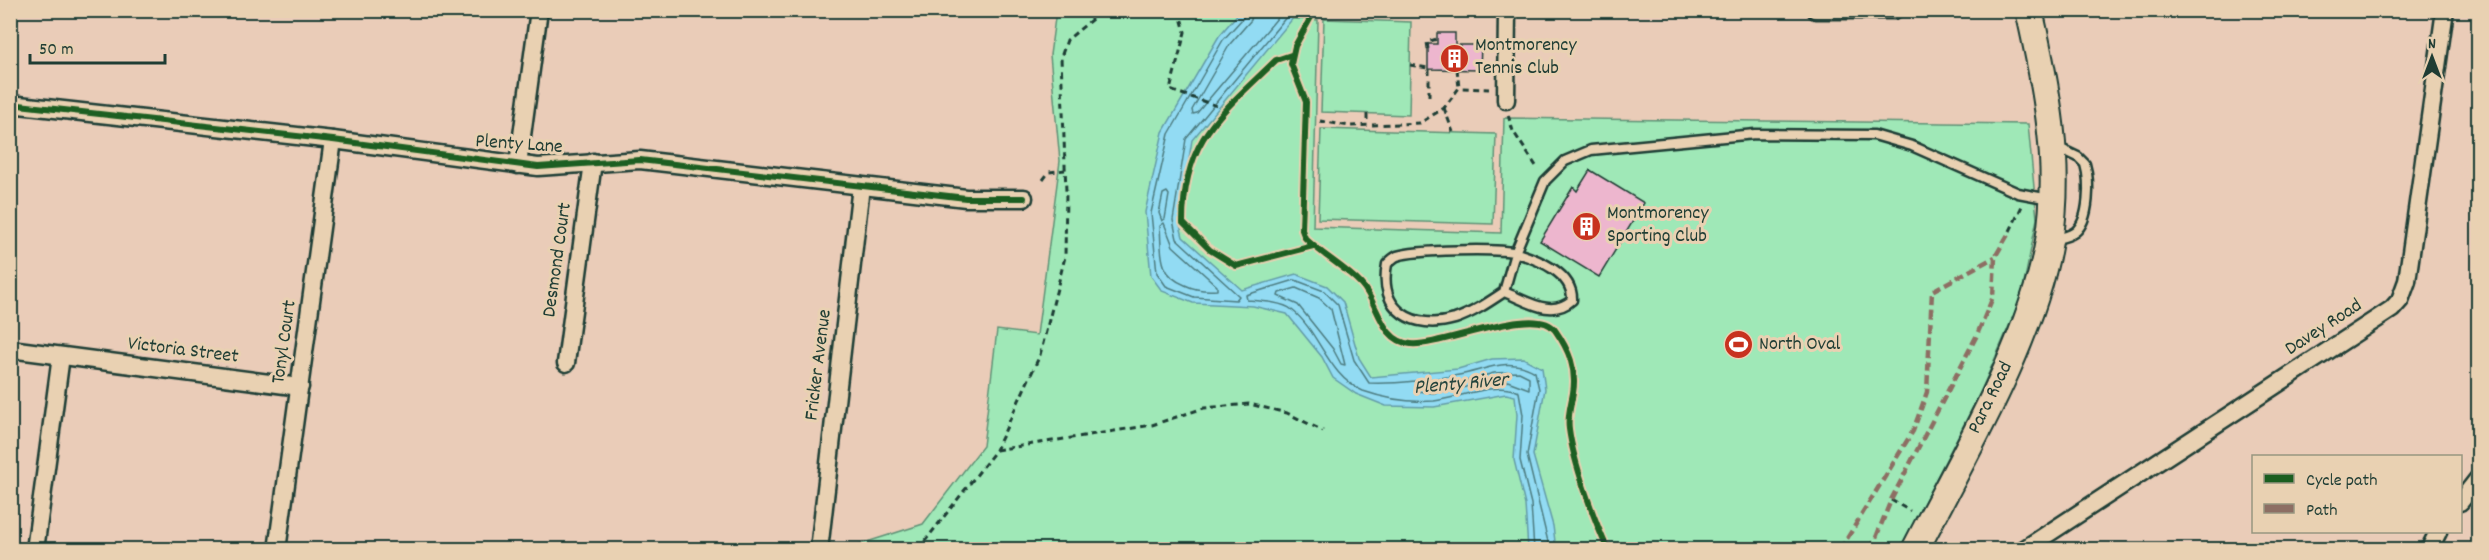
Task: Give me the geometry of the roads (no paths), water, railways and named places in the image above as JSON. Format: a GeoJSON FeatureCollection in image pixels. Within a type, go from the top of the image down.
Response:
{"type":"FeatureCollection","features":[{"type":"Feature","properties":{"kind":"main road","name":"Para Road"},"geometry":{"type":"LineString","coordinates":[[1915,549],[1994,395],[2029,314],[2043,274],[2050,240],[2053,199],[2052,144],[2040,62],[2028,10]]}},
{"type":"Feature","properties":{"kind":"street"},"geometry":{"type":"LineString","coordinates":[[518,165],[539,10]]}},
{"type":"Feature","properties":{"kind":"street"},"geometry":{"type":"LineString","coordinates":[[1506,94],[1507,10]]}},
{"type":"Feature","properties":{"kind":"street"},"geometry":{"type":"LineString","coordinates":[[1816,10],[1894,10]]}},
{"type":"Feature","properties":{"kind":"street","name":"Davey Road"},"geometry":{"type":"LineString","coordinates":[[2023,549],[2045,544],[2392,309],[2400,300],[2407,281],[2445,10]]}},
{"type":"Feature","properties":{"kind":"street","name":"Plenty Lane"},"geometry":{"type":"LineString","coordinates":[[10,104],[333,140],[518,165],[561,167],[593,162],[640,160],[966,198],[1024,198]]}},
{"type":"Feature","properties":{"kind":"street","name":"Tonyl Court"},"geometry":{"type":"LineString","coordinates":[[277,549],[333,140]]}},
{"type":"Feature","properties":{"kind":"street","name":"Desmond Court"},"geometry":{"type":"LineString","coordinates":[[566,363],[593,162]]}},
{"type":"Feature","properties":{"kind":"street","name":"Fricker Avenue"},"geometry":{"type":"LineString","coordinates":[[819,549],[861,186]]}},
{"type":"Feature","properties":{"kind":"street","name":"Victoria Street"},"geometry":{"type":"LineString","coordinates":[[10,349],[300,387]]}},
{"type":"Feature","properties":{"kind":"street"},"geometry":{"type":"LineString","coordinates":[[35,549],[61,356]]}},
{"type":"Feature","properties":{"kind":"street"},"geometry":{"type":"LineString","coordinates":[[2462,499],[2478,479]]}},
{"type":"Feature","properties":{"kind":"street"},"geometry":{"type":"LineString","coordinates":[[2429,549],[2437,533]]}},
{"type":"Feature","properties":{"kind":"lane"},"geometry":{"type":"LineString","coordinates":[[1504,291],[1550,310],[1565,306],[1572,300],[1572,290],[1566,279],[1555,270],[1515,253],[1413,253],[1395,256],[1387,264],[1385,274],[1387,293],[1395,309],[1403,315],[1429,323],[1455,319],[1481,307],[1504,291],[1515,253],[1545,181],[1565,161],[1591,150],[1727,135],[1860,134],[1884,137],[1912,146],[2026,196],[2053,199]]}},
{"type":"Feature","properties":{"kind":"lane"},"geometry":{"type":"LineString","coordinates":[[2050,240],[2069,236],[2077,230],[2084,219],[2086,201],[2085,164],[2078,157],[2052,144]]}},
{"type":"Feature","properties":{"kind":"water","name":"Plenty River"},"geometry":{"type":"Polygon","coordinates":[[[1241,10],[1299,11],[1192,140],[1179,221],[1183,237],[1242,290],[1296,274],[1327,286],[1343,302],[1359,358],[1371,377],[1458,369],[1492,359],[1523,358],[1542,368],[1545,389],[1533,455],[1553,526],[1556,549],[1528,549],[1525,505],[1514,460],[1517,415],[1515,396],[1506,394],[1434,407],[1386,406],[1356,394],[1333,378],[1322,357],[1287,314],[1253,306],[1193,303],[1162,291],[1151,276],[1145,212],[1163,132],[1219,36],[1241,10]]]}},
{"type":"Feature","properties":{"kind":"place","name":"Montmorency Tennis Club"},"geometry":{"type":"Point","coordinates":[1454,58]}},
{"type":"Feature","properties":{"kind":"place","name":"Montmorency Sporting Club"},"geometry":{"type":"Point","coordinates":[1586,226]}},
{"type":"Feature","properties":{"kind":"place","name":"North Oval"},"geometry":{"type":"Point","coordinates":[1738,345]}}]}
